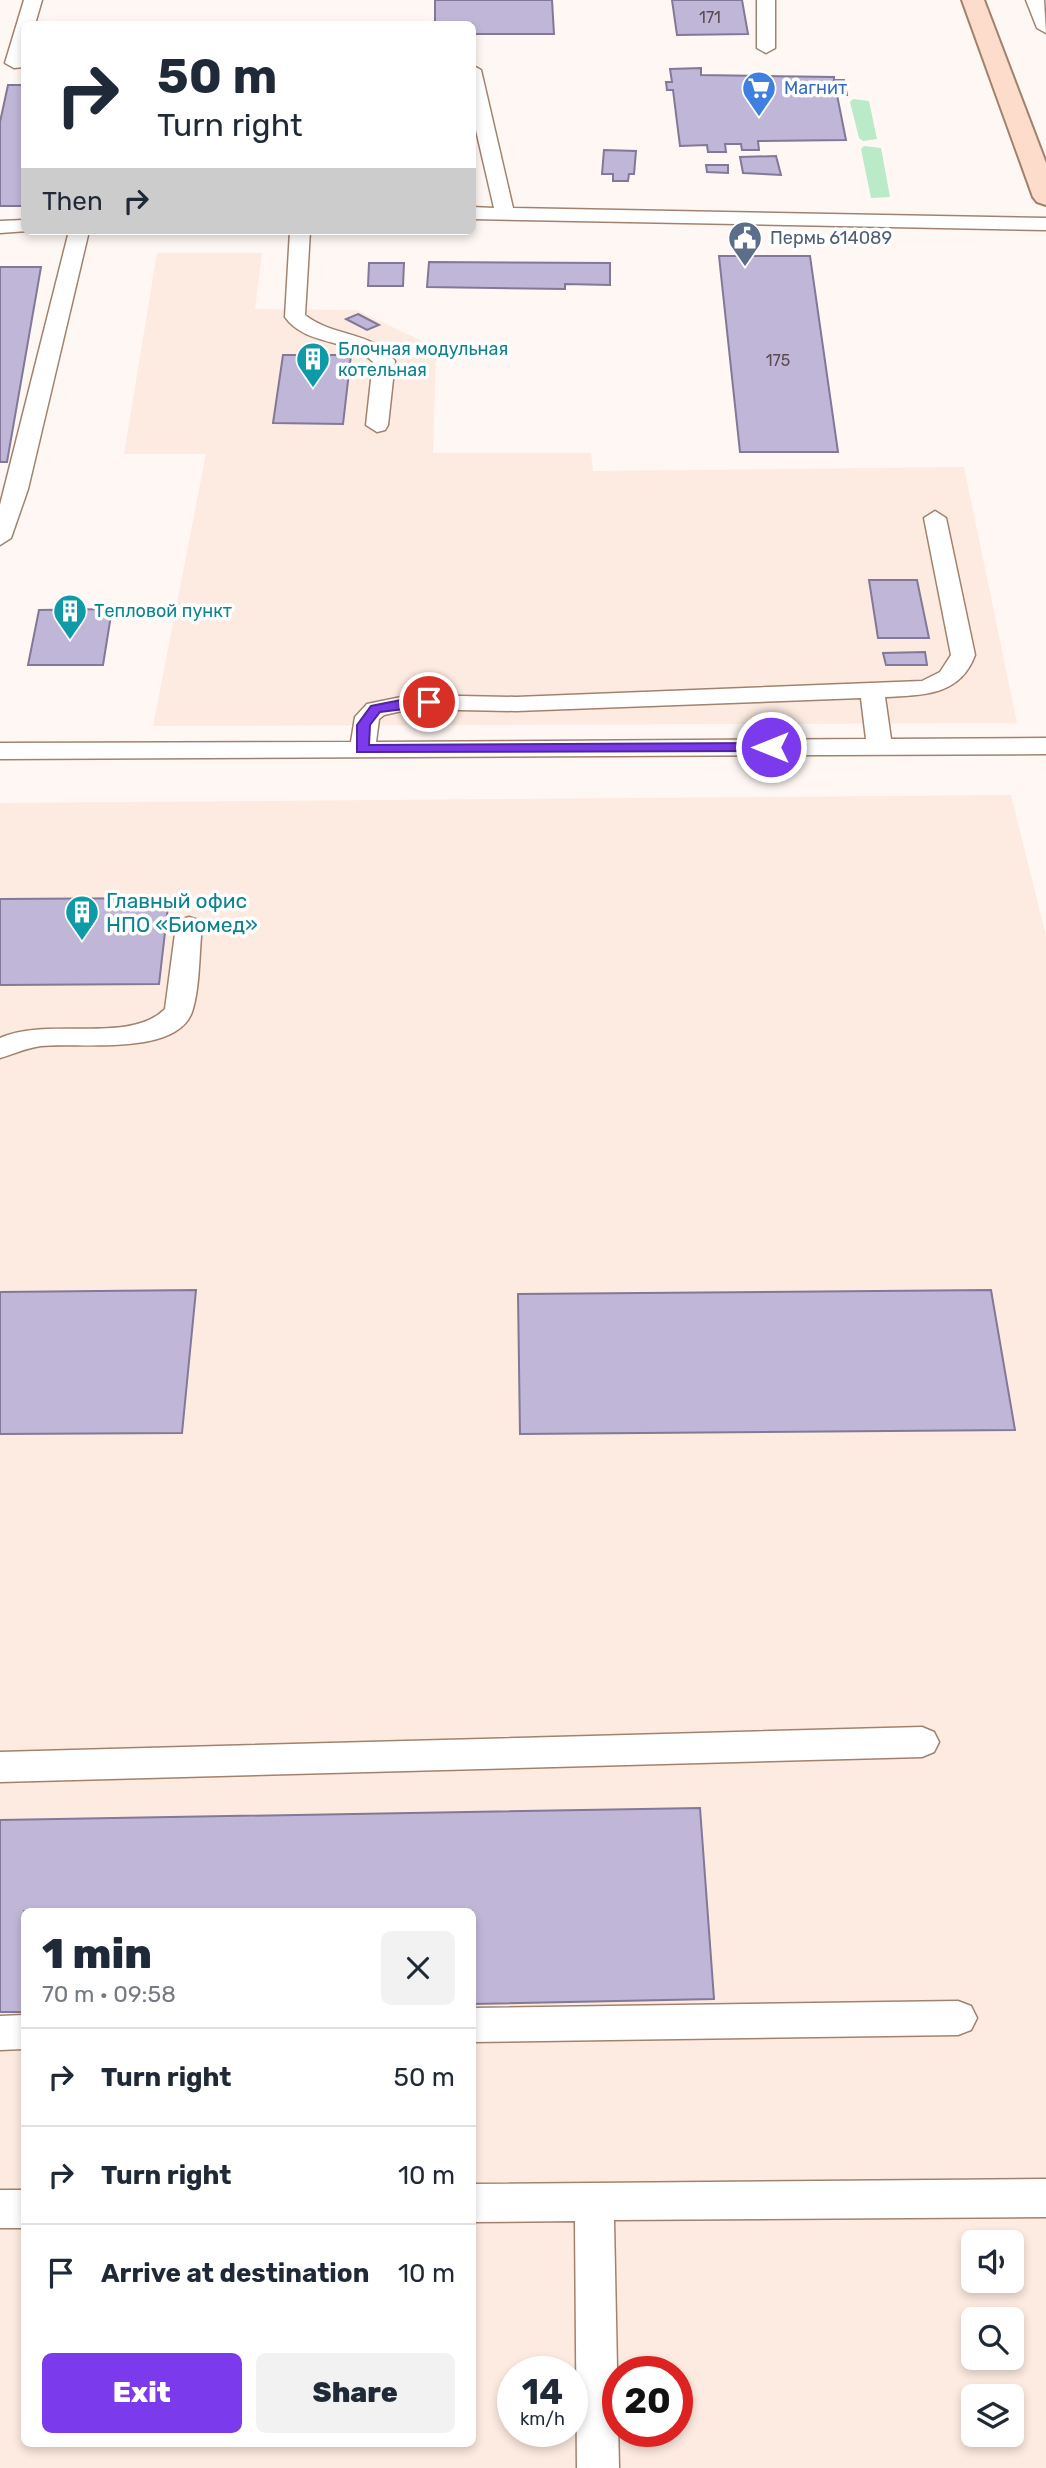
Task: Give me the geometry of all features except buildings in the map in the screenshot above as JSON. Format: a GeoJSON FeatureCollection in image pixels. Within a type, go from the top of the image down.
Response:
{"type":"FeatureCollection","features":[{"type":"Feature","properties":{"kind":"main road"},"geometry":{"type":"LineString","coordinates":[[973,0],[1046,197]]}},
{"type":"Feature","properties":{"kind":"lane"},"geometry":{"type":"LineString","coordinates":[[27,21],[33,0]]}},
{"type":"Feature","properties":{"kind":"lane"},"geometry":{"type":"LineString","coordinates":[[765,0],[766,48]]}},
{"type":"Feature","properties":{"kind":"lane"},"geometry":{"type":"LineString","coordinates":[[1035,0],[1046,28]]}},
{"type":"Feature","properties":{"kind":"lane"},"geometry":{"type":"LineString","coordinates":[[13,65],[21,40]]}},
{"type":"Feature","properties":{"kind":"lane"},"geometry":{"type":"LineString","coordinates":[[476,87],[505,214]]}},
{"type":"Feature","properties":{"kind":"lane"},"geometry":{"type":"LineString","coordinates":[[476,213],[1046,224]]}},
{"type":"Feature","properties":{"kind":"lane"},"geometry":{"type":"LineString","coordinates":[[0,227],[21,226]]}},
{"type":"Feature","properties":{"kind":"lane"},"geometry":{"type":"LineString","coordinates":[[0,538],[17,489],[78,235]]}},
{"type":"Feature","properties":{"kind":"lane"},"geometry":{"type":"LineString","coordinates":[[300,235],[295,317],[309,326],[373,350],[384,361],[377,425]]}},
{"type":"Feature","properties":{"kind":"lane"},"geometry":{"type":"LineString","coordinates":[[362,749],[367,717],[376,709],[411,702],[506,704],[873,691],[924,688],[942,683],[958,671],[963,656],[935,518]]}},
{"type":"Feature","properties":{"kind":"lane"},"geometry":{"type":"LineString","coordinates":[[873,691],[880,746]]}},
{"type":"Feature","properties":{"kind":"lane"},"geometry":{"type":"LineString","coordinates":[[0,751],[1046,746]]}},
{"type":"Feature","properties":{"kind":"lane"},"geometry":{"type":"LineString","coordinates":[[0,1049],[8,1043],[29,1038],[133,1033],[157,1029],[173,1022],[178,1012],[189,926]]}},
{"type":"Feature","properties":{"kind":"lane"},"geometry":{"type":"LineString","coordinates":[[0,1767],[922,1742]]}},
{"type":"Feature","properties":{"kind":"lane"},"geometry":{"type":"LineString","coordinates":[[476,2025],[958,2018]]}},
{"type":"Feature","properties":{"kind":"lane"},"geometry":{"type":"LineString","coordinates":[[0,2033],[21,2032]]}},
{"type":"Feature","properties":{"kind":"lane"},"geometry":{"type":"LineString","coordinates":[[476,2203],[1046,2197]]}},
{"type":"Feature","properties":{"kind":"lane"},"geometry":{"type":"LineString","coordinates":[[594,2202],[598,2468]]}},
{"type":"Feature","properties":{"kind":"lane"},"geometry":{"type":"LineString","coordinates":[[0,2209],[21,2209]]}},
{"type":"Feature","properties":{"kind":"shaded area"},"geometry":{"type":"Polygon","coordinates":[[[157,253],[262,253],[255,309],[357,310],[436,348],[433,453],[591,453],[593,471],[964,467],[1017,723],[153,726],[206,454],[124,454],[157,253]]]}},
{"type":"Feature","properties":{"kind":"shaded area"},"geometry":{"type":"Polygon","coordinates":[[[1011,795],[1046,936],[1046,2468],[0,2468],[0,803],[1011,795]]]}},
{"type":"Feature","properties":{"kind":"green space"},"geometry":{"type":"Polygon","coordinates":[[[853,99],[869,101],[877,139],[863,141],[859,138],[850,102],[853,99]]]}},
{"type":"Feature","properties":{"kind":"green space"},"geometry":{"type":"Polygon","coordinates":[[[864,146],[881,148],[890,197],[871,198],[861,149],[864,146]]]}},
{"type":"Feature","properties":{"kind":"place","name":"Магнит"},"geometry":{"type":"Point","coordinates":[759,118]}},
{"type":"Feature","properties":{"kind":"place","name":"Пермь 614089"},"geometry":{"type":"Point","coordinates":[745,268]}},
{"type":"Feature","properties":{"kind":"place","name":"Блочная модульная котельная"},"geometry":{"type":"Point","coordinates":[313,389]}},
{"type":"Feature","properties":{"kind":"place","name":"Тепловой пункт"},"geometry":{"type":"Point","coordinates":[70,641]}},
{"type":"Feature","properties":{"kind":"place","name":"Главный офис НПО «Биомед»"},"geometry":{"type":"Point","coordinates":[82,942]}},
{"type":"Feature","properties":{"kind":"route"},"geometry":{"type":"LineString","coordinates":[[429,702],[411,702],[376,709],[363,725],[362,749],[771,747]]}}]}
